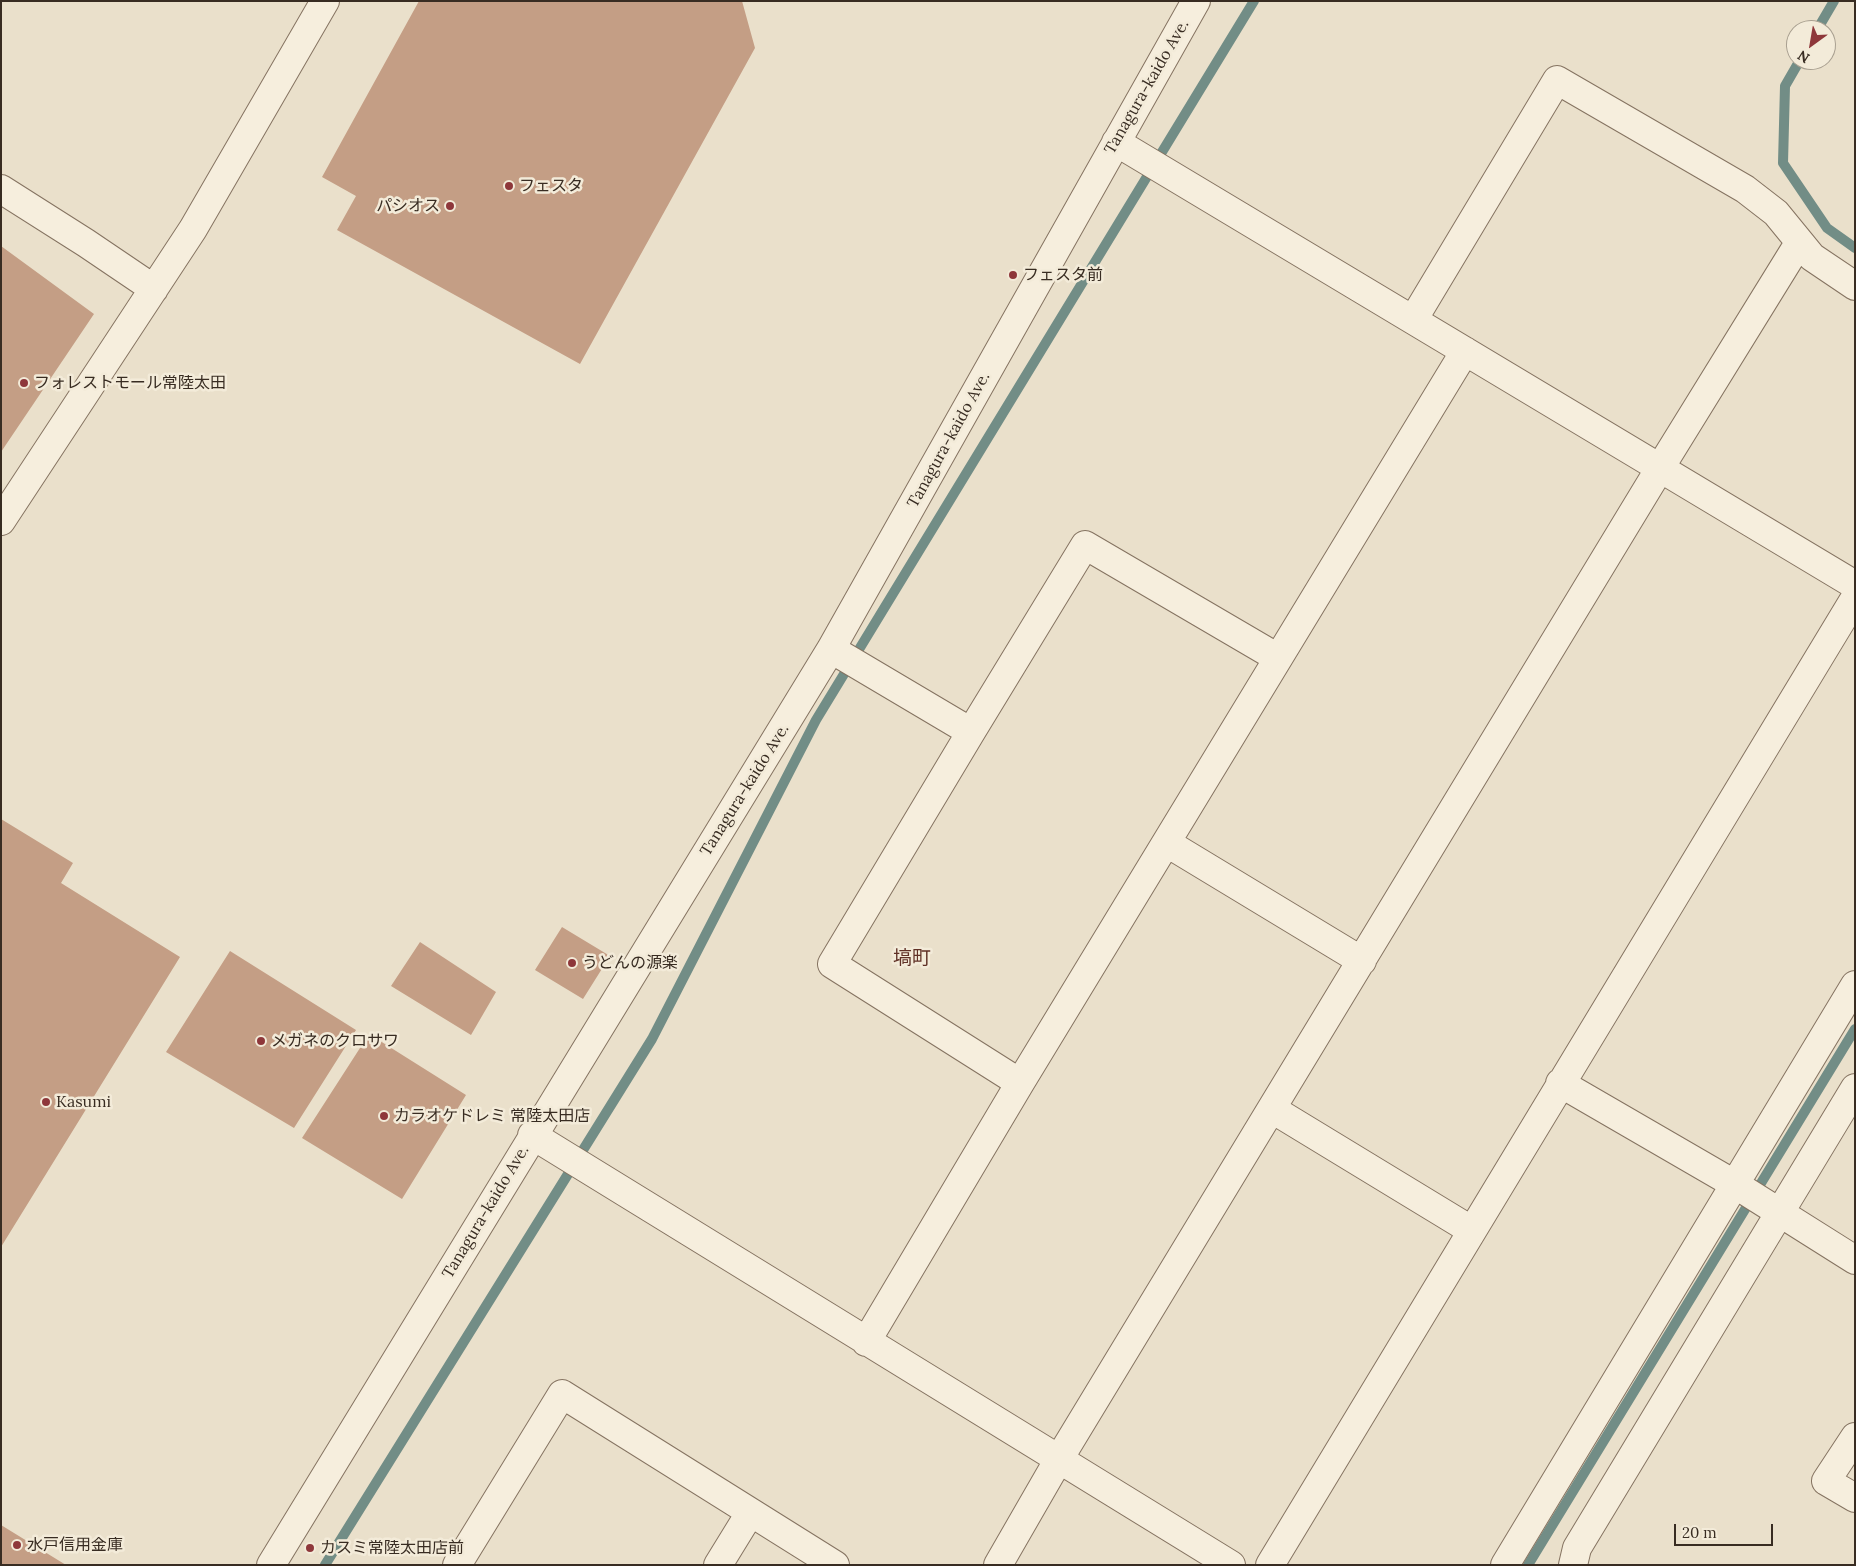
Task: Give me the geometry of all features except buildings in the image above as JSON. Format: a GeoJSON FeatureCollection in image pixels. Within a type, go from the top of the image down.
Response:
{"type":"FeatureCollection","features":[{"type":"Feature","properties":{"kind":"street"},"geometry":{"type":"LineString","coordinates":[[1,521],[193,229],[246,141],[325,1]]}},
{"type":"Feature","properties":{"kind":"street","name":"Tanagura-kaido Ave."},"geometry":{"type":"LineString","coordinates":[[271,1565],[532,1135],[831,649],[1196,1]]}},
{"type":"Feature","properties":{"kind":"street"},"geometry":{"type":"LineString","coordinates":[[1413,320],[1557,80],[1745,189],[1776,213],[1798,243],[1812,257],[1855,286]]}},
{"type":"Feature","properties":{"kind":"street"},"geometry":{"type":"LineString","coordinates":[[1116,142],[1855,585]]}},
{"type":"Feature","properties":{"kind":"street"},"geometry":{"type":"LineString","coordinates":[[1,189],[86,243],[154,290]]}},
{"type":"Feature","properties":{"kind":"street"},"geometry":{"type":"LineString","coordinates":[[998,1565],[1059,1459],[1798,243]]}},
{"type":"Feature","properties":{"kind":"street"},"geometry":{"type":"LineString","coordinates":[[866,1342],[1020,1082],[1168,843],[1465,351]]}},
{"type":"Feature","properties":{"kind":"street"},"geometry":{"type":"LineString","coordinates":[[1020,1082],[832,964],[971,732],[1085,545],[1278,658]]}},
{"type":"Feature","properties":{"kind":"street"},"geometry":{"type":"LineString","coordinates":[[1270,1565],[1855,598]]}},
{"type":"Feature","properties":{"kind":"street"},"geometry":{"type":"LineString","coordinates":[[831,649],[971,732]]}},
{"type":"Feature","properties":{"kind":"street"},"geometry":{"type":"LineString","coordinates":[[1168,843],[1362,961]]}},
{"type":"Feature","properties":{"kind":"street"},"geometry":{"type":"LineString","coordinates":[[1505,1565],[1855,985]]}},
{"type":"Feature","properties":{"kind":"street"},"geometry":{"type":"LineString","coordinates":[[1560,1083],[1736,1185],[1855,1260]]}},
{"type":"Feature","properties":{"kind":"street"},"geometry":{"type":"LineString","coordinates":[[1577,1564],[1577,1548],[1855,1088]]}},
{"type":"Feature","properties":{"kind":"street"},"geometry":{"type":"LineString","coordinates":[[1272,1109],[1471,1230]]}},
{"type":"Feature","properties":{"kind":"street"},"geometry":{"type":"LineString","coordinates":[[532,1135],[1231,1565]]}},
{"type":"Feature","properties":{"kind":"street"},"geometry":{"type":"LineString","coordinates":[[457,1565],[562,1394],[835,1565]]}},
{"type":"Feature","properties":{"kind":"street"},"geometry":{"type":"LineString","coordinates":[[1855,1437],[1826,1481],[1855,1498]]}},
{"type":"Feature","properties":{"kind":"street"},"geometry":{"type":"LineString","coordinates":[[718,1565],[750,1513]]}},
{"type":"Feature","properties":{"kind":"waterway"},"geometry":{"type":"LineString","coordinates":[[325,1565],[652,1039],[816,720],[1254,1]]}},
{"type":"Feature","properties":{"kind":"waterway"},"geometry":{"type":"LineString","coordinates":[[1823,20],[1834,1]]}},
{"type":"Feature","properties":{"kind":"waterway"},"geometry":{"type":"LineString","coordinates":[[1794,70],[1785,86],[1783,163],[1827,228],[1855,248]]}},
{"type":"Feature","properties":{"kind":"waterway"},"geometry":{"type":"LineString","coordinates":[[1528,1565],[1855,1029]]}},
{"type":"Feature","properties":{"kind":"place","name":"フェスタ"},"geometry":{"type":"Point","coordinates":[509,186]}},
{"type":"Feature","properties":{"kind":"place","name":"パシオス"},"geometry":{"type":"Point","coordinates":[450,206]}},
{"type":"Feature","properties":{"kind":"place","name":"フェスタ前"},"geometry":{"type":"Point","coordinates":[1013,275]}},
{"type":"Feature","properties":{"kind":"place","name":"フォレストモール常陸太田"},"geometry":{"type":"Point","coordinates":[24,383]}},
{"type":"Feature","properties":{"kind":"place","name":"うどんの源楽"},"geometry":{"type":"Point","coordinates":[572,963]}},
{"type":"Feature","properties":{"kind":"place","name":"メガネのクロサワ"},"geometry":{"type":"Point","coordinates":[261,1041]}},
{"type":"Feature","properties":{"kind":"place","name":"Kasumi"},"geometry":{"type":"Point","coordinates":[46,1102]}},
{"type":"Feature","properties":{"kind":"place","name":"カラオケドレミ 常陸太田店"},"geometry":{"type":"Point","coordinates":[384,1116]}},
{"type":"Feature","properties":{"kind":"place","name":"水戸信用金庫"},"geometry":{"type":"Point","coordinates":[17,1545]}},
{"type":"Feature","properties":{"kind":"place","name":"カスミ常陸太田店前"},"geometry":{"type":"Point","coordinates":[310,1548]}},
{"type":"Feature","properties":{"kind":"district","name":"塙町"},"geometry":{"type":"Point","coordinates":[912,959]}}]}
